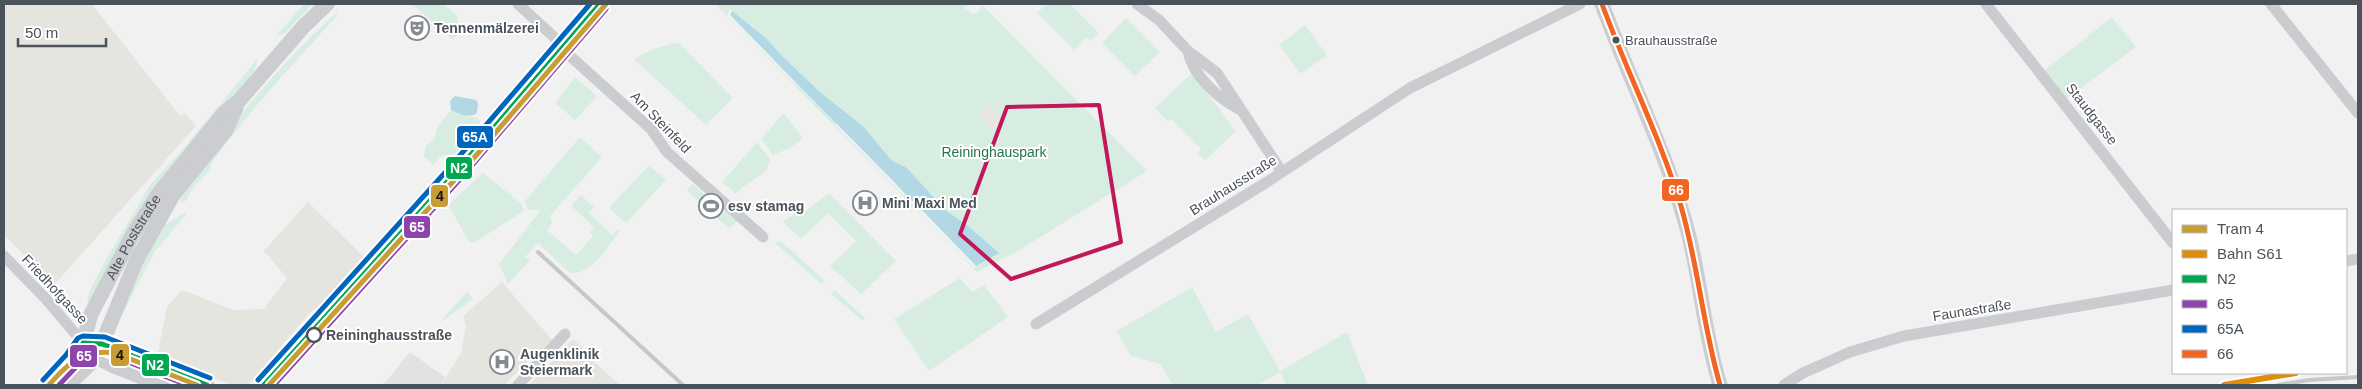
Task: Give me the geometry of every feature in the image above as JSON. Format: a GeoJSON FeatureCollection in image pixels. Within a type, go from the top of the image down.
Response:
{"type":"FeatureCollection","features":[{"type":"Feature","properties":{"kind":"main road","name":"Alte Poststraße"},"geometry":{"type":"LineString","coordinates":[[49,385],[72,360],[83,343],[91,314],[146,212],[159,193],[224,113],[238,102],[303,27],[327,4]]}},
{"type":"Feature","properties":{"kind":"main road"},"geometry":{"type":"LineString","coordinates":[[1602,4],[1664,153],[1689,236],[1720,385]]}},
{"type":"Feature","properties":{"kind":"main road","name":"Alte Poststraße"},"geometry":{"type":"LineString","coordinates":[[68,385],[96,358],[136,261],[173,195],[226,130],[238,102]]}},
{"type":"Feature","properties":{"kind":"main road"},"geometry":{"type":"LineString","coordinates":[[83,343],[102,344],[206,385]]}},
{"type":"Feature","properties":{"kind":"main road"},"geometry":{"type":"LineString","coordinates":[[83,343],[96,358],[162,385]]}},
{"type":"Feature","properties":{"kind":"street","name":"Am Steinfeld"},"geometry":{"type":"LineString","coordinates":[[518,4],[553,36],[570,56],[651,129],[667,152],[763,237]]}},
{"type":"Feature","properties":{"kind":"street"},"geometry":{"type":"LineString","coordinates":[[1137,4],[1159,20],[1188,51],[1189,57],[1202,77],[1220,98],[1239,109],[1282,172]]}},
{"type":"Feature","properties":{"kind":"street","name":"Brauhausstraße"},"geometry":{"type":"LineString","coordinates":[[1036,324],[1282,172],[1410,88],[1580,4]]}},
{"type":"Feature","properties":{"kind":"street","name":"Staudgasse"},"geometry":{"type":"LineString","coordinates":[[1986,4],[2172,242]]}},
{"type":"Feature","properties":{"kind":"street"},"geometry":{"type":"LineString","coordinates":[[2272,4],[2358,113]]}},
{"type":"Feature","properties":{"kind":"street","name":"Friedhofgasse"},"geometry":{"type":"LineString","coordinates":[[4,256],[46,299],[83,343]]}},
{"type":"Feature","properties":{"kind":"street","name":"Faunastraße"},"geometry":{"type":"LineString","coordinates":[[1784,385],[1803,373],[1850,352],[1904,336],[2172,290]]}},
{"type":"Feature","properties":{"kind":"street"},"geometry":{"type":"LineString","coordinates":[[518,385],[565,334]]}},
{"type":"Feature","properties":{"kind":"highlighted area"},"geometry":{"type":"Polygon","coordinates":[[[1099,105],[1121,242],[1011,279],[960,234],[1007,107],[1099,105]]]}},
{"type":"Feature","properties":{"kind":"shaded area"},"geometry":{"type":"Polygon","coordinates":[[[4,4],[92,4],[180,116],[184,113],[186,114],[196,126],[54,285],[4,235],[4,4]]]}},
{"type":"Feature","properties":{"kind":"shaded area"},"geometry":{"type":"Polygon","coordinates":[[[308,202],[365,258],[319,307],[312,310],[248,385],[229,384],[157,357],[167,307],[182,290],[233,310],[264,309],[287,278],[264,251],[308,202]]]}},
{"type":"Feature","properties":{"kind":"shaded area"},"geometry":{"type":"Polygon","coordinates":[[[502,282],[553,341],[524,365],[504,385],[441,385],[461,353],[466,326],[463,316],[502,282]]]}},
{"type":"Feature","properties":{"kind":"shaded area"},"geometry":{"type":"Polygon","coordinates":[[[573,339],[583,348],[582,351],[620,385],[529,385],[573,339]]]}},
{"type":"Feature","properties":{"kind":"shaded area"},"geometry":{"type":"Polygon","coordinates":[[[410,352],[445,377],[441,385],[383,385],[410,352]]]}},
{"type":"Feature","properties":{"kind":"green space"},"geometry":{"type":"Polygon","coordinates":[[[304,4],[313,4],[285,33],[275,37],[304,4]]]}},
{"type":"Feature","properties":{"kind":"green space"},"geometry":{"type":"Polygon","coordinates":[[[412,4],[444,4],[457,16],[458,34],[453,40],[412,4]]]}},
{"type":"Feature","properties":{"kind":"green space","name":"Reininghauspark"},"geometry":{"type":"Polygon","coordinates":[[[715,4],[970,4],[965,8],[974,15],[983,6],[1147,171],[1016,252],[977,272],[715,4]]]}},
{"type":"Feature","properties":{"kind":"green space"},"geometry":{"type":"Polygon","coordinates":[[[1047,4],[1070,4],[1099,33],[1090,41],[1086,38],[1074,50],[1037,13],[1047,4]]]}},
{"type":"Feature","properties":{"kind":"green space"},"geometry":{"type":"Polygon","coordinates":[[[338,11],[336,17],[240,126],[210,165],[212,168],[193,188],[186,201],[179,202],[232,125],[294,54],[338,11]]]}},
{"type":"Feature","properties":{"kind":"green space"},"geometry":{"type":"Polygon","coordinates":[[[2112,17],[2136,47],[2066,99],[2044,71],[2112,17]]]}},
{"type":"Feature","properties":{"kind":"green space"},"geometry":{"type":"Polygon","coordinates":[[[1126,18],[1160,52],[1135,76],[1102,43],[1126,18]]]}},
{"type":"Feature","properties":{"kind":"green space"},"geometry":{"type":"Polygon","coordinates":[[[1305,25],[1327,55],[1301,74],[1279,45],[1305,25]]]}},
{"type":"Feature","properties":{"kind":"green space"},"geometry":{"type":"Polygon","coordinates":[[[673,43],[680,44],[733,98],[706,125],[634,59],[649,51],[673,43]]]}},
{"type":"Feature","properties":{"kind":"green space"},"geometry":{"type":"Polygon","coordinates":[[[258,58],[254,71],[245,84],[141,207],[90,302],[87,303],[89,292],[103,265],[150,185],[184,148],[258,58]]]}},
{"type":"Feature","properties":{"kind":"green space"},"geometry":{"type":"Polygon","coordinates":[[[1192,73],[1236,131],[1205,160],[1198,153],[1201,149],[1171,119],[1168,122],[1155,108],[1192,73]]]}},
{"type":"Feature","properties":{"kind":"green space"},"geometry":{"type":"Polygon","coordinates":[[[575,77],[597,96],[575,120],[555,103],[575,77]]]}},
{"type":"Feature","properties":{"kind":"green space"},"geometry":{"type":"Polygon","coordinates":[[[451,110],[460,115],[478,118],[480,123],[455,155],[442,155],[433,165],[424,157],[426,146],[435,138],[437,128],[451,110]]]}},
{"type":"Feature","properties":{"kind":"green space"},"geometry":{"type":"Polygon","coordinates":[[[784,113],[803,138],[790,148],[773,155],[761,139],[784,113]]]}},
{"type":"Feature","properties":{"kind":"green space"},"geometry":{"type":"Polygon","coordinates":[[[580,137],[602,157],[550,216],[552,223],[547,230],[576,255],[593,236],[590,232],[594,227],[571,206],[581,195],[594,207],[589,213],[612,235],[618,229],[620,231],[599,259],[586,270],[578,272],[570,273],[538,243],[525,257],[530,260],[508,284],[499,264],[541,210],[529,210],[524,202],[580,137]]]}},
{"type":"Feature","properties":{"kind":"green space"},"geometry":{"type":"Polygon","coordinates":[[[757,142],[770,159],[766,171],[735,193],[722,182],[757,142]]]}},
{"type":"Feature","properties":{"kind":"green space"},"geometry":{"type":"Polygon","coordinates":[[[649,166],[666,180],[626,223],[610,209],[611,205],[649,166]]]}},
{"type":"Feature","properties":{"kind":"green space"},"geometry":{"type":"Polygon","coordinates":[[[483,173],[522,204],[524,211],[475,242],[470,243],[448,205],[483,173]]]}},
{"type":"Feature","properties":{"kind":"green space","name":"esv stamag"},"geometry":{"type":"Polygon","coordinates":[[[692,184],[737,221],[729,228],[687,191],[692,184]]]}},
{"type":"Feature","properties":{"kind":"green space"},"geometry":{"type":"Polygon","coordinates":[[[829,193],[896,261],[861,294],[830,266],[856,241],[828,213],[801,239],[783,222],[801,209],[804,212],[829,193]]]}},
{"type":"Feature","properties":{"kind":"green space"},"geometry":{"type":"Polygon","coordinates":[[[186,212],[185,216],[155,251],[119,321],[134,280],[164,225],[186,212]]]}},
{"type":"Feature","properties":{"kind":"green space"},"geometry":{"type":"Polygon","coordinates":[[[774,242],[782,242],[825,281],[820,283],[774,242]]]}},
{"type":"Feature","properties":{"kind":"green space"},"geometry":{"type":"Polygon","coordinates":[[[960,278],[972,292],[984,285],[1008,317],[929,371],[894,319],[960,278]]]}},
{"type":"Feature","properties":{"kind":"green space"},"geometry":{"type":"Polygon","coordinates":[[[1192,287],[1216,332],[1248,314],[1280,371],[1347,332],[1368,385],[1286,385],[1280,372],[1258,385],[1173,385],[1160,364],[1130,355],[1117,331],[1192,287]]]}},
{"type":"Feature","properties":{"kind":"green space"},"geometry":{"type":"Polygon","coordinates":[[[835,290],[866,319],[862,320],[831,294],[835,290]]]}},
{"type":"Feature","properties":{"kind":"green space"},"geometry":{"type":"Polygon","coordinates":[[[468,291],[473,299],[444,320],[442,319],[468,291]]]}},
{"type":"Feature","properties":{"kind":"sand"},"geometry":{"type":"Polygon","coordinates":[[[984,105],[988,105],[1002,119],[1002,128],[994,129],[983,123],[979,113],[984,105]]]}},
{"type":"Feature","properties":{"kind":"water"},"geometry":{"type":"Polygon","coordinates":[[[732,11],[766,38],[821,93],[864,127],[891,160],[907,168],[944,209],[968,226],[999,253],[976,266],[730,15],[732,11]]]}},
{"type":"Feature","properties":{"kind":"water"},"geometry":{"type":"Polygon","coordinates":[[[455,96],[476,100],[478,103],[477,113],[467,116],[451,110],[450,101],[455,96]]]}},
{"type":"Feature","properties":{"kind":"pier"},"geometry":{"type":"Polygon","coordinates":[[[729,10],[732,11],[730,15],[795,84],[727,16],[729,10]]]}},
{"type":"Feature","properties":{"kind":"pier"},"geometry":{"type":"Polygon","coordinates":[[[837,124],[905,194],[903,195],[835,125],[837,124]]]}},
{"type":"Feature","properties":{"kind":"pier"},"geometry":{"type":"Polygon","coordinates":[[[910,199],[976,266],[974,268],[908,200],[910,199]]]}},
{"type":"Feature","properties":{"kind":"railway"},"geometry":{"type":"LineString","coordinates":[[538,252],[683,385]]}},
{"type":"Feature","properties":{"kind":"railway"},"geometry":{"type":"LineString","coordinates":[[2278,385],[2309,380],[2358,377]]}},
{"type":"Feature","properties":{"kind":"tram line","name":"4"},"geometry":{"type":"LineString","coordinates":[[269,385],[467,166],[606,4]]}},
{"type":"Feature","properties":{"kind":"tram line","name":"4"},"geometry":{"type":"LineString","coordinates":[[49,385],[63,370],[78,359],[85,355],[104,352],[115,353],[197,385]]}},
{"type":"Feature","properties":{"kind":"rail line","name":"S61"},"geometry":{"type":"LineString","coordinates":[[2224,385],[2290,374]]}},
{"type":"Feature","properties":{"kind":"transit line","name":"65A"},"geometry":{"type":"LineString","coordinates":[[258,380],[450,167],[590,4]]}},
{"type":"Feature","properties":{"kind":"transit line","name":"N2"},"geometry":{"type":"LineString","coordinates":[[264,385],[456,172],[600,4]]}},
{"type":"Feature","properties":{"kind":"transit line","name":"66"},"geometry":{"type":"LineString","coordinates":[[1602,4],[1673,180],[1687,228],[1709,340],[1720,385]]}},
{"type":"Feature","properties":{"kind":"transit line","name":"65"},"geometry":{"type":"LineString","coordinates":[[274,385],[462,177],[606,9]]}},
{"type":"Feature","properties":{"kind":"transit line","name":"65A"},"geometry":{"type":"LineString","coordinates":[[43,380],[66,355],[78,338],[83,336],[105,337],[210,378]]}},
{"type":"Feature","properties":{"kind":"transit line","name":"N2"},"geometry":{"type":"LineString","coordinates":[[49,385],[72,360],[83,343],[102,344],[207,385]]}},
{"type":"Feature","properties":{"kind":"transit line","name":"65"},"geometry":{"type":"LineString","coordinates":[[59,385],[78,365],[87,351],[100,351],[187,385]]}},
{"type":"Feature","properties":{"kind":"place","name":"Tennenmälzerei"},"geometry":{"type":"Point","coordinates":[417,28]}},
{"type":"Feature","properties":{"kind":"place","name":"Brauhausstraße"},"geometry":{"type":"Point","coordinates":[1616,40]}},
{"type":"Feature","properties":{"kind":"place","name":"Mini Maxi Med"},"geometry":{"type":"Point","coordinates":[865,203]}},
{"type":"Feature","properties":{"kind":"place","name":"esv stamag"},"geometry":{"type":"Point","coordinates":[711,206]}},
{"type":"Feature","properties":{"kind":"place","name":"Reininghausstraße"},"geometry":{"type":"Point","coordinates":[314,335]}},
{"type":"Feature","properties":{"kind":"place","name":"Augenklinik Steiermark"},"geometry":{"type":"Point","coordinates":[502,362]}}]}
